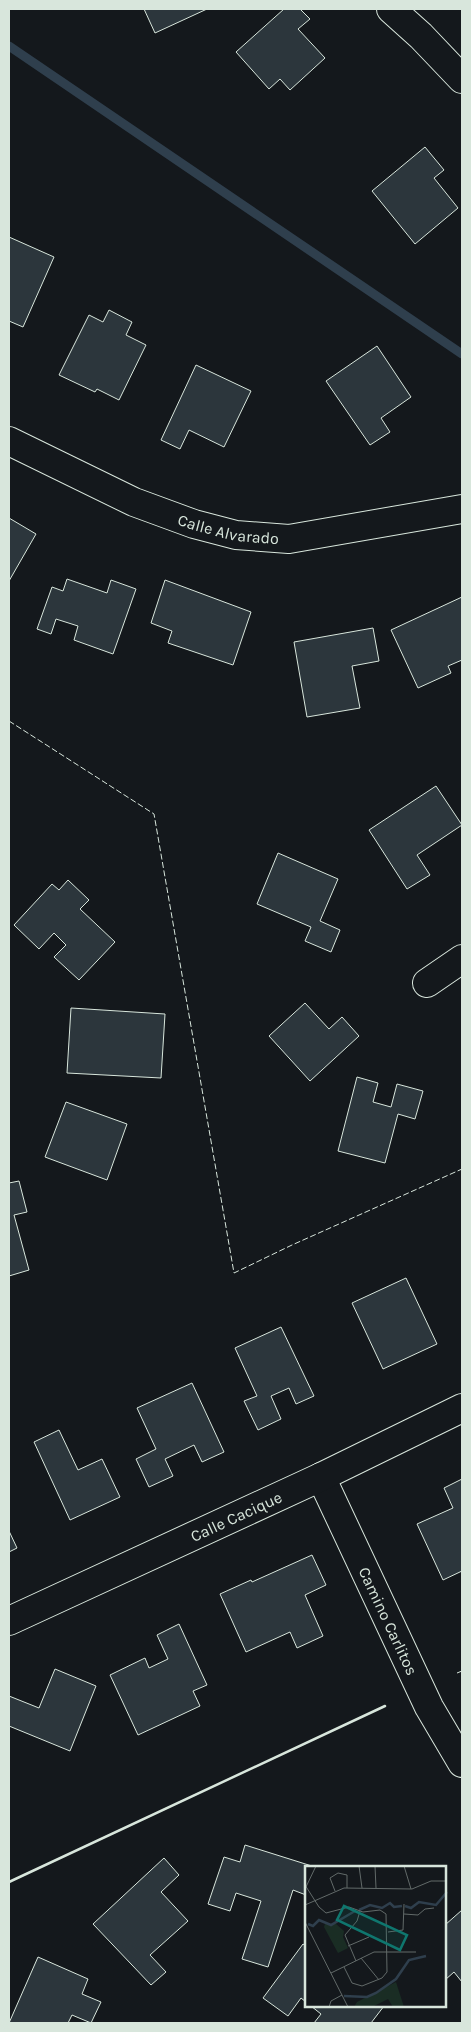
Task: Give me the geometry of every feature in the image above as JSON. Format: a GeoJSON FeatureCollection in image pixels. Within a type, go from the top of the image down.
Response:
{"type":"FeatureCollection","features":[{"type":"Feature","properties":{"kind":"street"},"geometry":{"type":"LineString","coordinates":[[390,9],[421,36],[462,79]]}},
{"type":"Feature","properties":{"kind":"street","name":"Calle Alvarado"},"geometry":{"type":"LineString","coordinates":[[9,441],[134,502],[194,524],[236,535],[289,539],[462,510]]}},
{"type":"Feature","properties":{"kind":"street"},"geometry":{"type":"LineString","coordinates":[[427,983],[462,959]]}},
{"type":"Feature","properties":{"kind":"street","name":"Calle Cacique"},"geometry":{"type":"LineString","coordinates":[[9,1621],[321,1477],[462,1408]]}},
{"type":"Feature","properties":{"kind":"street","name":"Camino Carlitos"},"geometry":{"type":"LineString","coordinates":[[321,1477],[429,1707],[462,1762]]}},
{"type":"Feature","properties":{"kind":"building"},"geometry":{"type":"Polygon","coordinates":[[[144,9],[207,9],[155,33],[144,9]]]}},
{"type":"Feature","properties":{"kind":"building"},"geometry":{"type":"Polygon","coordinates":[[[284,9],[300,9],[310,19],[298,29],[325,58],[290,90],[280,79],[269,89],[236,52],[284,9]]]}},
{"type":"Feature","properties":{"kind":"building"},"geometry":{"type":"Polygon","coordinates":[[[425,147],[444,170],[434,178],[458,208],[415,244],[372,191],[425,147]]]}},
{"type":"Feature","properties":{"kind":"building"},"geometry":{"type":"Polygon","coordinates":[[[9,237],[54,257],[23,327],[9,321],[9,237]]]}},
{"type":"Feature","properties":{"kind":"building"},"geometry":{"type":"Polygon","coordinates":[[[109,310],[132,322],[126,335],[146,345],[119,400],[97,389],[95,392],[59,375],[89,315],[103,322],[109,310]]]}},
{"type":"Feature","properties":{"kind":"building"},"geometry":{"type":"Polygon","coordinates":[[[377,346],[411,397],[381,418],[390,432],[370,445],[326,381],[377,346]]]}},
{"type":"Feature","properties":{"kind":"building"},"geometry":{"type":"Polygon","coordinates":[[[196,365],[251,391],[224,447],[189,430],[180,449],[161,440],[196,365]]]}},
{"type":"Feature","properties":{"kind":"building"},"geometry":{"type":"Polygon","coordinates":[[[9,518],[36,534],[9,581],[9,518]]]}},
{"type":"Feature","properties":{"kind":"building"},"geometry":{"type":"Polygon","coordinates":[[[67,579],[107,593],[111,580],[136,589],[113,654],[74,640],[78,626],[56,619],[51,634],[37,629],[52,587],[63,591],[67,579]]]}},
{"type":"Feature","properties":{"kind":"building"},"geometry":{"type":"Polygon","coordinates":[[[165,580],[251,612],[233,665],[168,643],[172,631],[151,623],[165,580]]]}},
{"type":"Feature","properties":{"kind":"building"},"geometry":{"type":"Polygon","coordinates":[[[462,597],[462,660],[448,666],[451,673],[418,688],[391,630],[462,597]]]}},
{"type":"Feature","properties":{"kind":"building"},"geometry":{"type":"Polygon","coordinates":[[[373,628],[379,661],[352,666],[360,708],[307,717],[294,642],[373,628]]]}},
{"type":"Feature","properties":{"kind":"building"},"geometry":{"type":"Polygon","coordinates":[[[436,786],[462,825],[417,855],[430,875],[407,889],[369,830],[436,786]]]}},
{"type":"Feature","properties":{"kind":"building"},"geometry":{"type":"Polygon","coordinates":[[[278,853],[338,879],[320,921],[340,930],[331,952],[305,941],[311,927],[257,904],[278,853]]]}},
{"type":"Feature","properties":{"kind":"building"},"geometry":{"type":"Polygon","coordinates":[[[68,880],[89,900],[80,909],[115,942],[79,980],[54,957],[66,945],[54,933],[39,949],[14,925],[52,884],[59,890],[68,880]]]}},
{"type":"Feature","properties":{"kind":"building"},"geometry":{"type":"Polygon","coordinates":[[[305,1003],[329,1029],[342,1017],[359,1036],[310,1081],[269,1036],[305,1003]]]}},
{"type":"Feature","properties":{"kind":"building"},"geometry":{"type":"Polygon","coordinates":[[[71,1008],[165,1014],[161,1078],[67,1073],[71,1008]]]}},
{"type":"Feature","properties":{"kind":"building"},"geometry":{"type":"Polygon","coordinates":[[[357,1077],[378,1083],[373,1102],[391,1107],[397,1084],[423,1091],[415,1119],[398,1114],[385,1163],[338,1151],[357,1077]]]}},
{"type":"Feature","properties":{"kind":"building"},"geometry":{"type":"Polygon","coordinates":[[[66,1102],[127,1124],[107,1180],[45,1157],[66,1102]]]}},
{"type":"Feature","properties":{"kind":"building"},"geometry":{"type":"Polygon","coordinates":[[[19,1181],[27,1212],[14,1215],[29,1270],[9,1276],[9,1183],[19,1181]]]}},
{"type":"Feature","properties":{"kind":"building"},"geometry":{"type":"Polygon","coordinates":[[[406,1278],[437,1344],[383,1369],[352,1303],[406,1278]]]}},
{"type":"Feature","properties":{"kind":"building"},"geometry":{"type":"Polygon","coordinates":[[[281,1327],[314,1396],[296,1404],[289,1388],[271,1396],[281,1419],[258,1430],[244,1401],[257,1396],[235,1348],[281,1327]]]}},
{"type":"Feature","properties":{"kind":"building"},"geometry":{"type":"Polygon","coordinates":[[[192,1383],[224,1452],[202,1462],[194,1445],[165,1459],[173,1476],[149,1487],[136,1459],[156,1449],[137,1408],[192,1383]]]}},
{"type":"Feature","properties":{"kind":"building"},"geometry":{"type":"Polygon","coordinates":[[[59,1430],[78,1470],[102,1459],[120,1497],[70,1520],[34,1442],[59,1430]]]}},
{"type":"Feature","properties":{"kind":"building"},"geometry":{"type":"Polygon","coordinates":[[[462,1479],[462,1571],[443,1580],[417,1524],[453,1508],[444,1488],[462,1479]]]}},
{"type":"Feature","properties":{"kind":"building"},"geometry":{"type":"Polygon","coordinates":[[[9,1531],[17,1548],[9,1552],[9,1531]]]}},
{"type":"Feature","properties":{"kind":"building"},"geometry":{"type":"Polygon","coordinates":[[[312,1555],[326,1585],[305,1595],[323,1636],[297,1648],[290,1632],[246,1652],[220,1594],[312,1555]]]}},
{"type":"Feature","properties":{"kind":"building"},"geometry":{"type":"Polygon","coordinates":[[[179,1624],[207,1685],[193,1691],[200,1706],[138,1735],[110,1675],[145,1658],[149,1668],[168,1659],[157,1635],[179,1624]]]}},
{"type":"Feature","properties":{"kind":"building"},"geometry":{"type":"Polygon","coordinates":[[[55,1669],[96,1686],[70,1751],[9,1726],[9,1696],[39,1708],[55,1669]]]}},
{"type":"Feature","properties":{"kind":"building"},"geometry":{"type":"Polygon","coordinates":[[[245,1845],[312,1866],[305,1866],[305,1895],[293,1890],[268,1967],[242,1959],[261,1901],[236,1893],[230,1911],[208,1904],[224,1857],[240,1862],[245,1845]]]}},
{"type":"Feature","properties":{"kind":"building"},"geometry":{"type":"Polygon","coordinates":[[[164,1858],[179,1875],[161,1892],[188,1921],[150,1955],[166,1972],[151,1985],[93,1924],[164,1858]]]}},
{"type":"Feature","properties":{"kind":"building"},"geometry":{"type":"Polygon","coordinates":[[[462,1910],[462,1982],[454,1972],[446,1979],[446,1924],[462,1910]]]}},
{"type":"Feature","properties":{"kind":"building"},"geometry":{"type":"Polygon","coordinates":[[[303,1944],[305,1945],[305,2001],[301,1998],[288,2016],[263,1998],[303,1944]]]}},
{"type":"Feature","properties":{"kind":"building"},"geometry":{"type":"Polygon","coordinates":[[[38,1957],[88,1979],[82,1994],[101,2002],[91,2023],[72,2015],[68,2023],[9,2023],[38,1957]]]}},
{"type":"Feature","properties":{"kind":"building"},"geometry":{"type":"Polygon","coordinates":[[[312,2007],[383,2007],[371,2023],[314,2023],[321,2014],[312,2007]]]}},
{"type":"Feature","properties":{"kind":"waterway"},"geometry":{"type":"LineString","coordinates":[[9,46],[462,354]]}},
{"type":"Feature","properties":{"kind":"fence"},"geometry":{"type":"LineString","coordinates":[[9,721],[154,814],[234,1273],[462,1169]]}},
{"type":"Feature","properties":{"kind":"fence"},"geometry":{"type":"LineString","coordinates":[[457,1673],[462,1671]]}},
{"type":"Feature","properties":{"kind":"wall"},"geometry":{"type":"LineString","coordinates":[[9,1882],[385,1706]]}}]}
